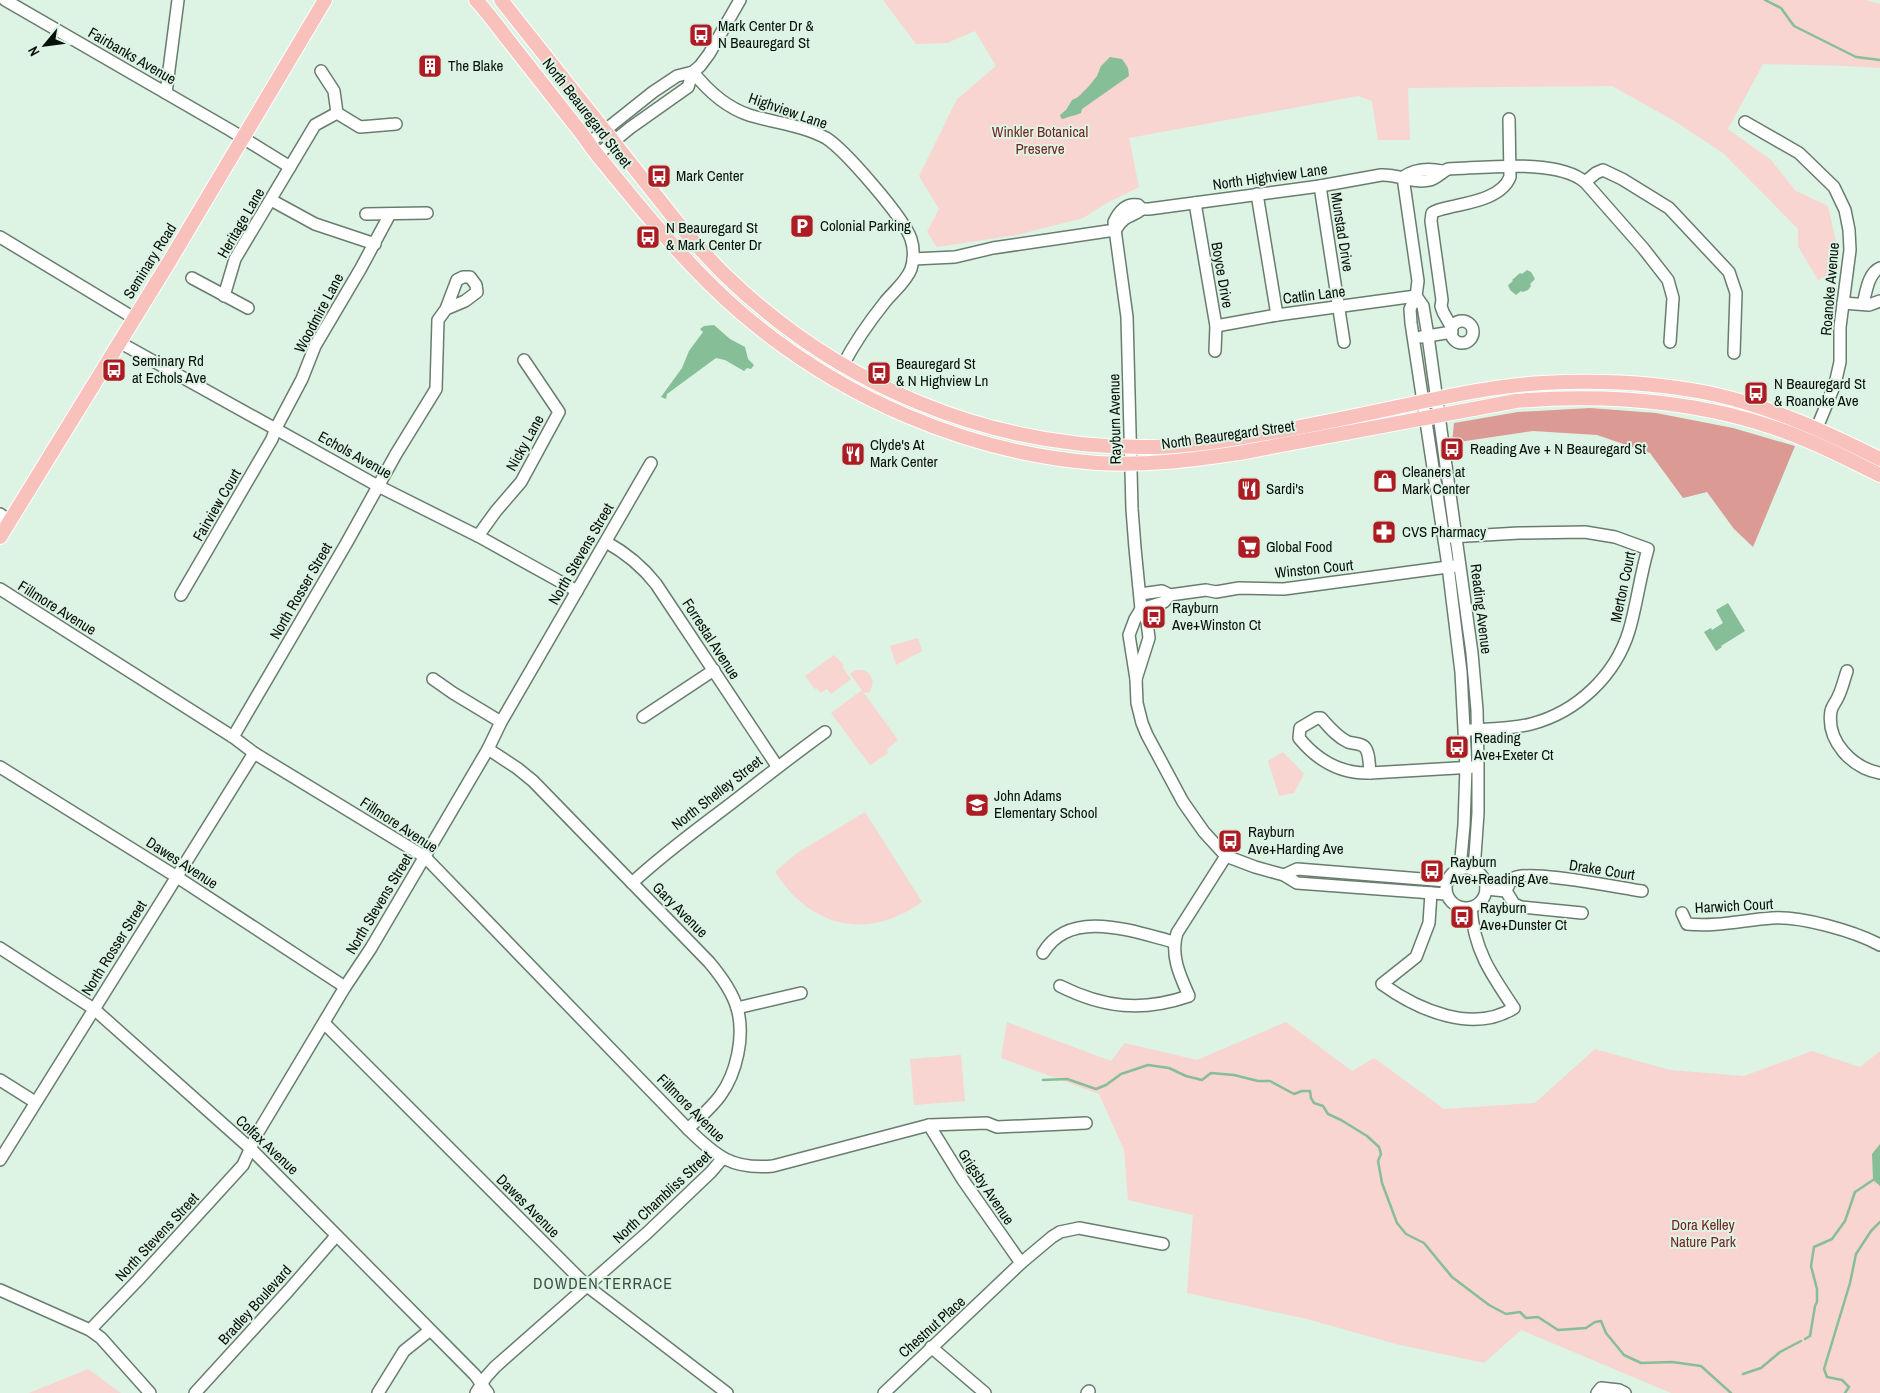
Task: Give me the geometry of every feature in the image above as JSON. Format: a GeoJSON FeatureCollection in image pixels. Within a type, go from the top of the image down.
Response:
{"type":"FeatureCollection","features":[{"type":"Feature","properties":{"kind":"main road","name":"Seminary Road"},"geometry":{"type":"LineString","coordinates":[[0,537],[5,518],[134,318],[325,0]]}},
{"type":"Feature","properties":{"kind":"main road","name":"North Beauregard Street"},"geometry":{"type":"LineString","coordinates":[[501,0],[677,222],[725,274],[776,319],[843,365],[865,378],[912,400],[960,418],[1005,432],[1079,443],[1150,448],[1233,439],[1438,398],[1512,386],[1543,383],[1613,382],[1669,387],[1742,402],[1814,435],[1880,458]]}},
{"type":"Feature","properties":{"kind":"main road","name":"North Beauregard Street"},"geometry":{"type":"LineString","coordinates":[[477,2],[597,155],[693,266],[740,312],[804,360],[854,390],[916,421],[972,439],[1044,456],[1097,463],[1130,464],[1196,460],[1516,401],[1612,399],[1689,407],[1814,435],[1880,475]]}},
{"type":"Feature","properties":{"kind":"street","name":"Fairbanks Avenue"},"geometry":{"type":"LineString","coordinates":[[5,0],[243,138]]}},
{"type":"Feature","properties":{"kind":"street"},"geometry":{"type":"LineString","coordinates":[[166,93],[178,0]]}},
{"type":"Feature","properties":{"kind":"street"},"geometry":{"type":"LineString","coordinates":[[597,155],[688,87],[693,72],[709,54],[740,0]]}},
{"type":"Feature","properties":{"kind":"street"},"geometry":{"type":"LineString","coordinates":[[321,71],[334,91],[337,114],[360,126],[396,124]]}},
{"type":"Feature","properties":{"kind":"street"},"geometry":{"type":"LineString","coordinates":[[589,143],[669,81],[677,76],[693,72]]}},
{"type":"Feature","properties":{"kind":"street","name":"Highview Lane"},"geometry":{"type":"LineString","coordinates":[[693,72],[713,94],[727,104],[748,114],[812,132],[834,144],[851,159],[899,219],[911,237],[913,259]]}},
{"type":"Feature","properties":{"kind":"street","name":"Heritage Lane"},"geometry":{"type":"LineString","coordinates":[[224,296],[235,259],[315,125],[337,114]]}},
{"type":"Feature","properties":{"kind":"street"},"geometry":{"type":"LineString","coordinates":[[1414,338],[1454,328],[1446,302],[1442,300],[1431,221],[1432,213],[1436,210],[1491,196],[1507,184],[1510,178],[1509,120]]}},
{"type":"Feature","properties":{"kind":"street","name":"Roanoke Avenue"},"geometry":{"type":"LineString","coordinates":[[1745,122],[1799,153],[1834,188],[1845,210],[1850,250],[1840,327],[1840,362],[1835,384],[1814,435]]}},
{"type":"Feature","properties":{"kind":"street"},"geometry":{"type":"LineString","coordinates":[[243,138],[290,167]]}},
{"type":"Feature","properties":{"kind":"street","name":"North Highview Lane"},"geometry":{"type":"LineString","coordinates":[[1115,230],[1126,216],[1138,212],[1142,208],[1195,203],[1381,176],[1403,177],[1411,172],[1431,169],[1442,171],[1448,169],[1509,167],[1563,170],[1578,176],[1585,182],[1643,248],[1668,280],[1673,298],[1670,342]]}},
{"type":"Feature","properties":{"kind":"street"},"geometry":{"type":"LineString","coordinates":[[1585,182],[1602,170],[1622,179],[1661,203],[1669,208],[1729,272],[1736,293],[1734,353]]}},
{"type":"Feature","properties":{"kind":"street","name":"Reading Avenue"},"geometry":{"type":"LineString","coordinates":[[1403,177],[1418,281],[1416,296],[1410,309],[1414,338],[1424,401],[1433,416],[1456,536],[1472,653],[1478,729],[1478,813],[1474,870]]}},
{"type":"Feature","properties":{"kind":"street","name":"Munstad Drive"},"geometry":{"type":"LineString","coordinates":[[1320,186],[1344,342]]}},
{"type":"Feature","properties":{"kind":"street"},"geometry":{"type":"LineString","coordinates":[[1256,194],[1277,315]]}},
{"type":"Feature","properties":{"kind":"street"},"geometry":{"type":"LineString","coordinates":[[271,200],[315,224],[375,244]]}},
{"type":"Feature","properties":{"kind":"street","name":"Boyce Drive"},"geometry":{"type":"LineString","coordinates":[[1195,203],[1216,326],[1215,351]]}},
{"type":"Feature","properties":{"kind":"street"},"geometry":{"type":"LineString","coordinates":[[366,214],[427,213]]}},
{"type":"Feature","properties":{"kind":"street","name":"Woodmire Lane"},"geometry":{"type":"LineString","coordinates":[[276,428],[302,379],[315,346],[375,244],[390,214]]}},
{"type":"Feature","properties":{"kind":"street"},"geometry":{"type":"LineString","coordinates":[[843,365],[873,317],[911,270],[913,259],[955,257],[993,248],[1115,230]]}},
{"type":"Feature","properties":{"kind":"street","name":"Rayburn Avenue"},"geometry":{"type":"LineString","coordinates":[[1115,230],[1127,317],[1132,509],[1140,594],[1149,638],[1136,679]]}},
{"type":"Feature","properties":{"kind":"street"},"geometry":{"type":"LineString","coordinates":[[0,236],[134,318]]}},
{"type":"Feature","properties":{"kind":"street"},"geometry":{"type":"LineString","coordinates":[[1863,304],[1870,279],[1876,269],[1880,268]]}},
{"type":"Feature","properties":{"kind":"street"},"geometry":{"type":"LineString","coordinates":[[192,278],[248,308]]}},
{"type":"Feature","properties":{"kind":"street","name":"Reading Avenue"},"geometry":{"type":"LineString","coordinates":[[1416,296],[1423,306],[1438,398],[1433,416],[1444,538],[1461,672],[1466,767],[1460,869]]}},
{"type":"Feature","properties":{"kind":"street","name":"Catlin Lane"},"geometry":{"type":"LineString","coordinates":[[1216,326],[1277,315],[1416,296]]}},
{"type":"Feature","properties":{"kind":"street"},"geometry":{"type":"LineString","coordinates":[[1843,303],[1869,305],[1880,301]]}},
{"type":"Feature","properties":{"kind":"street","name":"North Rosser Street"},"geometry":{"type":"LineString","coordinates":[[233,737],[436,389],[438,320],[446,309]]}},
{"type":"Feature","properties":{"kind":"street","name":"Echols Avenue"},"geometry":{"type":"LineString","coordinates":[[119,342],[378,486],[478,536],[577,591]]}},
{"type":"Feature","properties":{"kind":"street","name":"Nicky Lane"},"geometry":{"type":"LineString","coordinates":[[478,536],[521,482],[559,412],[524,360]]}},
{"type":"Feature","properties":{"kind":"street","name":"Fairview Court"},"geometry":{"type":"LineString","coordinates":[[181,595],[272,439],[276,428]]}},
{"type":"Feature","properties":{"kind":"street","name":"North Stevens Street"},"geometry":{"type":"LineString","coordinates":[[90,1330],[243,1165],[252,1149],[257,1134],[425,857],[651,463]]}},
{"type":"Feature","properties":{"kind":"street","name":"Merton Court"},"geometry":{"type":"LineString","coordinates":[[1444,538],[1585,532],[1615,536],[1648,549],[1629,632],[1614,662],[1600,682],[1576,703],[1539,721],[1507,728],[1465,730]]}},
{"type":"Feature","properties":{"kind":"street","name":"Forrestal Avenue"},"geometry":{"type":"LineString","coordinates":[[606,542],[621,550],[646,571],[777,766]]}},
{"type":"Feature","properties":{"kind":"street","name":"Winston Court"},"geometry":{"type":"LineString","coordinates":[[1140,594],[1162,591],[1170,595],[1206,590],[1216,592],[1239,588],[1284,590],[1460,565]]}},
{"type":"Feature","properties":{"kind":"street","name":"Fillmore Avenue"},"geometry":{"type":"LineString","coordinates":[[0,589],[233,737],[254,753],[425,857],[688,1129],[722,1159]]}},
{"type":"Feature","properties":{"kind":"street","name":"Winston Court"},"geometry":{"type":"LineString","coordinates":[[1142,609],[1164,602],[1170,595]]}},
{"type":"Feature","properties":{"kind":"street","name":"Rayburn Avenue"},"geometry":{"type":"LineString","coordinates":[[1142,609],[1135,619],[1129,635],[1136,679],[1136,704],[1142,723],[1147,736],[1191,815],[1226,856],[1284,875],[1297,883],[1446,894]]}},
{"type":"Feature","properties":{"kind":"street"},"geometry":{"type":"LineString","coordinates":[[643,717],[714,670]]}},
{"type":"Feature","properties":{"kind":"street"},"geometry":{"type":"LineString","coordinates":[[1847,671],[1838,699],[1831,710],[1831,723],[1836,740],[1845,755],[1860,767],[1880,773]]}},
{"type":"Feature","properties":{"kind":"street"},"geometry":{"type":"LineString","coordinates":[[433,679],[501,722]]}},
{"type":"Feature","properties":{"kind":"street"},"geometry":{"type":"LineString","coordinates":[[1370,773],[1369,757],[1363,745],[1347,741],[1335,734],[1321,718],[1316,718],[1300,728],[1299,738],[1306,747],[1334,767],[1349,772],[1370,773],[1478,766]]}},
{"type":"Feature","properties":{"kind":"street","name":"North Shelley Street"},"geometry":{"type":"LineString","coordinates":[[632,883],[685,837],[733,802],[777,766],[825,732]]}},
{"type":"Feature","properties":{"kind":"street","name":"Gary Avenue"},"geometry":{"type":"LineString","coordinates":[[488,749],[533,781],[709,962],[728,988],[737,1008],[740,1031],[729,1079],[720,1096],[688,1129]]}},
{"type":"Feature","properties":{"kind":"street","name":"North Rosser Street"},"geometry":{"type":"LineString","coordinates":[[0,1160],[254,753]]}},
{"type":"Feature","properties":{"kind":"street","name":"Dawes Avenue"},"geometry":{"type":"LineString","coordinates":[[0,767],[177,877],[345,987]]}},
{"type":"Feature","properties":{"kind":"street"},"geometry":{"type":"LineString","coordinates":[[1060,986],[1094,1001],[1122,1006],[1157,1004],[1189,996],[1178,968],[1174,942],[1177,933],[1226,856]]}},
{"type":"Feature","properties":{"kind":"street","name":"Rayburn Avenue"},"geometry":{"type":"LineString","coordinates":[[1284,875],[1297,869],[1447,881]]}},
{"type":"Feature","properties":{"kind":"street"},"geometry":{"type":"LineString","coordinates":[[1460,869],[1474,870],[1483,877],[1486,889],[1482,901],[1471,908],[1465,909],[1453,904],[1446,894],[1447,881],[1450,876],[1460,869]]}},
{"type":"Feature","properties":{"kind":"street","name":"Drake Court"},"geometry":{"type":"LineString","coordinates":[[1506,891],[1509,884],[1515,878],[1522,876],[1552,877],[1642,891]]}},
{"type":"Feature","properties":{"kind":"street"},"geometry":{"type":"LineString","coordinates":[[1486,889],[1506,891],[1514,904],[1521,907],[1582,913]]}},
{"type":"Feature","properties":{"kind":"street"},"geometry":{"type":"LineString","coordinates":[[1431,893],[1429,923],[1416,957],[1382,984],[1393,992],[1428,1010],[1457,1018],[1480,1020],[1503,1015],[1514,1008],[1488,970],[1472,926],[1471,908]]}},
{"type":"Feature","properties":{"kind":"street","name":"Harwich Court"},"geometry":{"type":"LineString","coordinates":[[1682,913],[1687,924],[1703,926],[1774,918],[1793,920],[1848,932],[1880,945]]}},
{"type":"Feature","properties":{"kind":"street"},"geometry":{"type":"LineString","coordinates":[[1043,953],[1049,943],[1058,936],[1081,927],[1097,925],[1174,942]]}},
{"type":"Feature","properties":{"kind":"street","name":"Colfax Avenue"},"geometry":{"type":"LineString","coordinates":[[0,948],[94,1009],[252,1149],[429,1330],[482,1390]]}},
{"type":"Feature","properties":{"kind":"street"},"geometry":{"type":"LineString","coordinates":[[737,1008],[801,993]]}},
{"type":"Feature","properties":{"kind":"street","name":"Dawes Avenue"},"geometry":{"type":"LineString","coordinates":[[324,1023],[587,1286],[727,1393]]}},
{"type":"Feature","properties":{"kind":"street"},"geometry":{"type":"LineString","coordinates":[[0,1080],[35,1102]]}},
{"type":"Feature","properties":{"kind":"street","name":"North Chambliss Street"},"geometry":{"type":"LineString","coordinates":[[482,1390],[486,1377],[495,1367],[647,1233],[711,1172],[722,1159],[744,1166],[773,1166],[929,1125],[987,1123],[997,1127],[1086,1123]]}},
{"type":"Feature","properties":{"kind":"street","name":"Grigsby Avenue"},"geometry":{"type":"LineString","coordinates":[[929,1125],[963,1180],[1021,1264]]}},
{"type":"Feature","properties":{"kind":"street","name":"Chestnut Place"},"geometry":{"type":"LineString","coordinates":[[884,1393],[931,1347],[1052,1236],[1070,1229],[1079,1228],[1163,1244]]}},
{"type":"Feature","properties":{"kind":"street","name":"Bradley Boulevard"},"geometry":{"type":"LineString","coordinates":[[195,1393],[290,1290],[336,1236]]}},
{"type":"Feature","properties":{"kind":"street"},"geometry":{"type":"LineString","coordinates":[[0,1290],[90,1330],[101,1338],[150,1393]]}},
{"type":"Feature","properties":{"kind":"street"},"geometry":{"type":"LineString","coordinates":[[378,1393],[404,1351],[429,1330]]}},
{"type":"Feature","properties":{"kind":"street"},"geometry":{"type":"LineString","coordinates":[[931,1347],[985,1393]]}},
{"type":"Feature","properties":{"kind":"street"},"geometry":{"type":"LineString","coordinates":[[1599,1391],[1619,1390],[1626,1393]]}},
{"type":"Feature","properties":{"kind":"green space","name":"Winkler Botanical Preserve"},"geometry":{"type":"Polygon","coordinates":[[[883,0],[1866,0],[1880,4],[1880,68],[1763,64],[1728,129],[1771,160],[1796,191],[1828,206],[1837,246],[1831,274],[1818,280],[1798,246],[1798,229],[1723,153],[1673,120],[1612,86],[1408,88],[1410,140],[1378,140],[1372,101],[1358,96],[1129,138],[1139,187],[1083,218],[1017,235],[937,247],[927,232],[939,209],[919,176],[957,99],[996,66],[975,31],[947,43],[916,44],[883,0]]]}},
{"type":"Feature","properties":{"kind":"green space"},"geometry":{"type":"Polygon","coordinates":[[[918,638],[922,651],[896,665],[890,646],[918,638]]]}},
{"type":"Feature","properties":{"kind":"green space"},"geometry":{"type":"Polygon","coordinates":[[[834,655],[844,665],[842,667],[851,679],[831,694],[827,689],[820,693],[805,676],[834,655]]]}},
{"type":"Feature","properties":{"kind":"green space"},"geometry":{"type":"Polygon","coordinates":[[[855,670],[865,671],[870,675],[873,682],[870,692],[864,693],[898,740],[887,749],[888,753],[870,765],[831,713],[862,690],[850,674],[855,670]]]}},
{"type":"Feature","properties":{"kind":"green space"},"geometry":{"type":"Polygon","coordinates":[[[1283,752],[1304,774],[1294,793],[1279,796],[1268,761],[1283,752]]]}},
{"type":"Feature","properties":{"kind":"green space"},"geometry":{"type":"Polygon","coordinates":[[[865,812],[922,902],[890,919],[873,923],[841,923],[809,908],[791,893],[775,872],[797,853],[865,812]]]}},
{"type":"Feature","properties":{"kind":"green space","name":"Dora Kelley Nature Park"},"geometry":{"type":"Polygon","coordinates":[[[1007,1022],[1111,1061],[1125,1043],[1197,1060],[1286,1022],[1352,1071],[1374,1058],[1444,1109],[1535,1103],[1595,1049],[1670,1070],[1744,1076],[1812,1051],[1860,1067],[1880,1051],[1880,1393],[1671,1393],[1521,1330],[1484,1363],[1396,1344],[1307,1319],[1187,1293],[1193,1215],[1128,1200],[1124,1150],[1099,1094],[1001,1058],[1007,1022]]]}},
{"type":"Feature","properties":{"kind":"green space"},"geometry":{"type":"Polygon","coordinates":[[[961,1055],[965,1101],[914,1105],[910,1059],[961,1055]]]}},
{"type":"Feature","properties":{"kind":"green space"},"geometry":{"type":"Polygon","coordinates":[[[88,1369],[121,1393],[29,1393],[88,1369]]]}},
{"type":"Feature","properties":{"kind":"shaded area"},"geometry":{"type":"Polygon","coordinates":[[[1110,57],[1122,59],[1128,68],[1129,76],[1082,109],[1081,113],[1061,118],[1060,115],[1066,110],[1072,100],[1089,86],[1097,76],[1101,66],[1110,57]]]}},
{"type":"Feature","properties":{"kind":"shaded area"},"geometry":{"type":"Polygon","coordinates":[[[1527,270],[1531,272],[1535,279],[1530,284],[1531,286],[1528,290],[1521,291],[1516,295],[1510,290],[1508,285],[1520,273],[1522,274],[1527,270]]]}},
{"type":"Feature","properties":{"kind":"shaded area"},"geometry":{"type":"Polygon","coordinates":[[[714,325],[730,339],[745,347],[748,359],[754,365],[751,369],[747,368],[744,371],[725,360],[716,358],[667,394],[666,399],[661,397],[682,368],[689,351],[703,332],[700,329],[704,326],[714,325]]]}},
{"type":"Feature","properties":{"kind":"shaded area"},"geometry":{"type":"Polygon","coordinates":[[[1590,408],[1656,413],[1733,428],[1795,446],[1753,547],[1734,529],[1707,492],[1683,498],[1650,453],[1597,435],[1533,431],[1452,443],[1454,423],[1518,412],[1590,408]]]}},
{"type":"Feature","properties":{"kind":"shaded area"},"geometry":{"type":"Polygon","coordinates":[[[1728,603],[1745,631],[1716,651],[1704,632],[1711,628],[1712,630],[1723,623],[1716,610],[1728,603]]]}},
{"type":"Feature","properties":{"kind":"shaded area"},"geometry":{"type":"Polygon","coordinates":[[[1880,1144],[1880,1186],[1873,1180],[1872,1154],[1880,1144]]]}},
{"type":"Feature","properties":{"kind":"waterway"},"geometry":{"type":"LineString","coordinates":[[1765,0],[1781,8],[1794,26],[1856,57],[1880,60]]}},
{"type":"Feature","properties":{"kind":"waterway"},"geometry":{"type":"LineString","coordinates":[[1043,1080],[1067,1079],[1096,1089],[1106,1085],[1121,1074],[1148,1065],[1169,1068],[1186,1076],[1202,1080],[1211,1073],[1234,1075],[1258,1081],[1270,1081],[1294,1094],[1310,1091],[1314,1103],[1323,1106],[1328,1114],[1367,1136],[1379,1147],[1381,1154],[1378,1161],[1382,1183],[1397,1223],[1406,1234],[1424,1243],[1452,1277],[1489,1305],[1506,1314],[1520,1312],[1526,1318],[1538,1317],[1558,1330],[1586,1328],[1595,1322],[1601,1321],[1606,1333],[1624,1355],[1641,1363],[1672,1362],[1701,1366],[1731,1393]]}},
{"type":"Feature","properties":{"kind":"waterway"},"geometry":{"type":"LineString","coordinates":[[1805,1339],[1810,1336],[1817,1302],[1817,1289],[1811,1266],[1814,1247],[1832,1239],[1845,1221],[1855,1192],[1873,1180]]}},
{"type":"Feature","properties":{"kind":"waterway"},"geometry":{"type":"LineString","coordinates":[[1845,1393],[1849,1387],[1842,1380],[1827,1377],[1824,1369],[1850,1283],[1856,1254],[1871,1231],[1880,1222]]}},
{"type":"Feature","properties":{"kind":"waterway"},"geometry":{"type":"LineString","coordinates":[[1743,1374],[1761,1368],[1780,1352],[1801,1341]]}},
{"type":"Feature","properties":{"kind":"place","name":"Mark Center Dr & N Beauregard St"},"geometry":{"type":"Point","coordinates":[701,35]}},
{"type":"Feature","properties":{"kind":"place","name":"The Blake"},"geometry":{"type":"Point","coordinates":[430,66]}},
{"type":"Feature","properties":{"kind":"place","name":"Mark Center"},"geometry":{"type":"Point","coordinates":[659,176]}},
{"type":"Feature","properties":{"kind":"place","name":"Colonial Parking"},"geometry":{"type":"Point","coordinates":[802,226]}},
{"type":"Feature","properties":{"kind":"place","name":"N Beauregard St & Mark Center Dr"},"geometry":{"type":"Point","coordinates":[648,237]}},
{"type":"Feature","properties":{"kind":"place","name":"Seminary Rd at Echols Ave"},"geometry":{"type":"Point","coordinates":[114,370]}},
{"type":"Feature","properties":{"kind":"place","name":"Beauregard St & N Highview Ln"},"geometry":{"type":"Point","coordinates":[879,373]}},
{"type":"Feature","properties":{"kind":"place","name":"N Beauregard St & Roanoke Ave"},"geometry":{"type":"Point","coordinates":[1756,393]}},
{"type":"Feature","properties":{"kind":"place","name":"Reading Ave + N Beauregard St"},"geometry":{"type":"Point","coordinates":[1452,449]}},
{"type":"Feature","properties":{"kind":"place","name":"Clyde's At Mark Center"},"geometry":{"type":"Point","coordinates":[853,454]}},
{"type":"Feature","properties":{"kind":"place","name":"Cleaners at Mark Center"},"geometry":{"type":"Point","coordinates":[1385,481]}},
{"type":"Feature","properties":{"kind":"place","name":"Sardi's"},"geometry":{"type":"Point","coordinates":[1249,489]}},
{"type":"Feature","properties":{"kind":"place","name":"CVS Pharmacy"},"geometry":{"type":"Point","coordinates":[1384,532]}},
{"type":"Feature","properties":{"kind":"place","name":"Global Food"},"geometry":{"type":"Point","coordinates":[1249,547]}},
{"type":"Feature","properties":{"kind":"place","name":"Rayburn Ave+Winston Ct"},"geometry":{"type":"Point","coordinates":[1154,617]}},
{"type":"Feature","properties":{"kind":"place","name":"Reading Ave+Exeter Ct"},"geometry":{"type":"Point","coordinates":[1457,747]}},
{"type":"Feature","properties":{"kind":"place","name":"John Adams Elementary School"},"geometry":{"type":"Point","coordinates":[977,805]}},
{"type":"Feature","properties":{"kind":"place","name":"Rayburn Ave+Harding Ave"},"geometry":{"type":"Point","coordinates":[1230,841]}},
{"type":"Feature","properties":{"kind":"place","name":"Rayburn Ave+Reading Ave"},"geometry":{"type":"Point","coordinates":[1432,871]}},
{"type":"Feature","properties":{"kind":"place","name":"Rayburn Ave+Dunster Ct"},"geometry":{"type":"Point","coordinates":[1462,917]}},
{"type":"Feature","properties":{"kind":"district","name":"DOWDEN TERRACE"},"geometry":{"type":"Point","coordinates":[603,1283]}}]}
